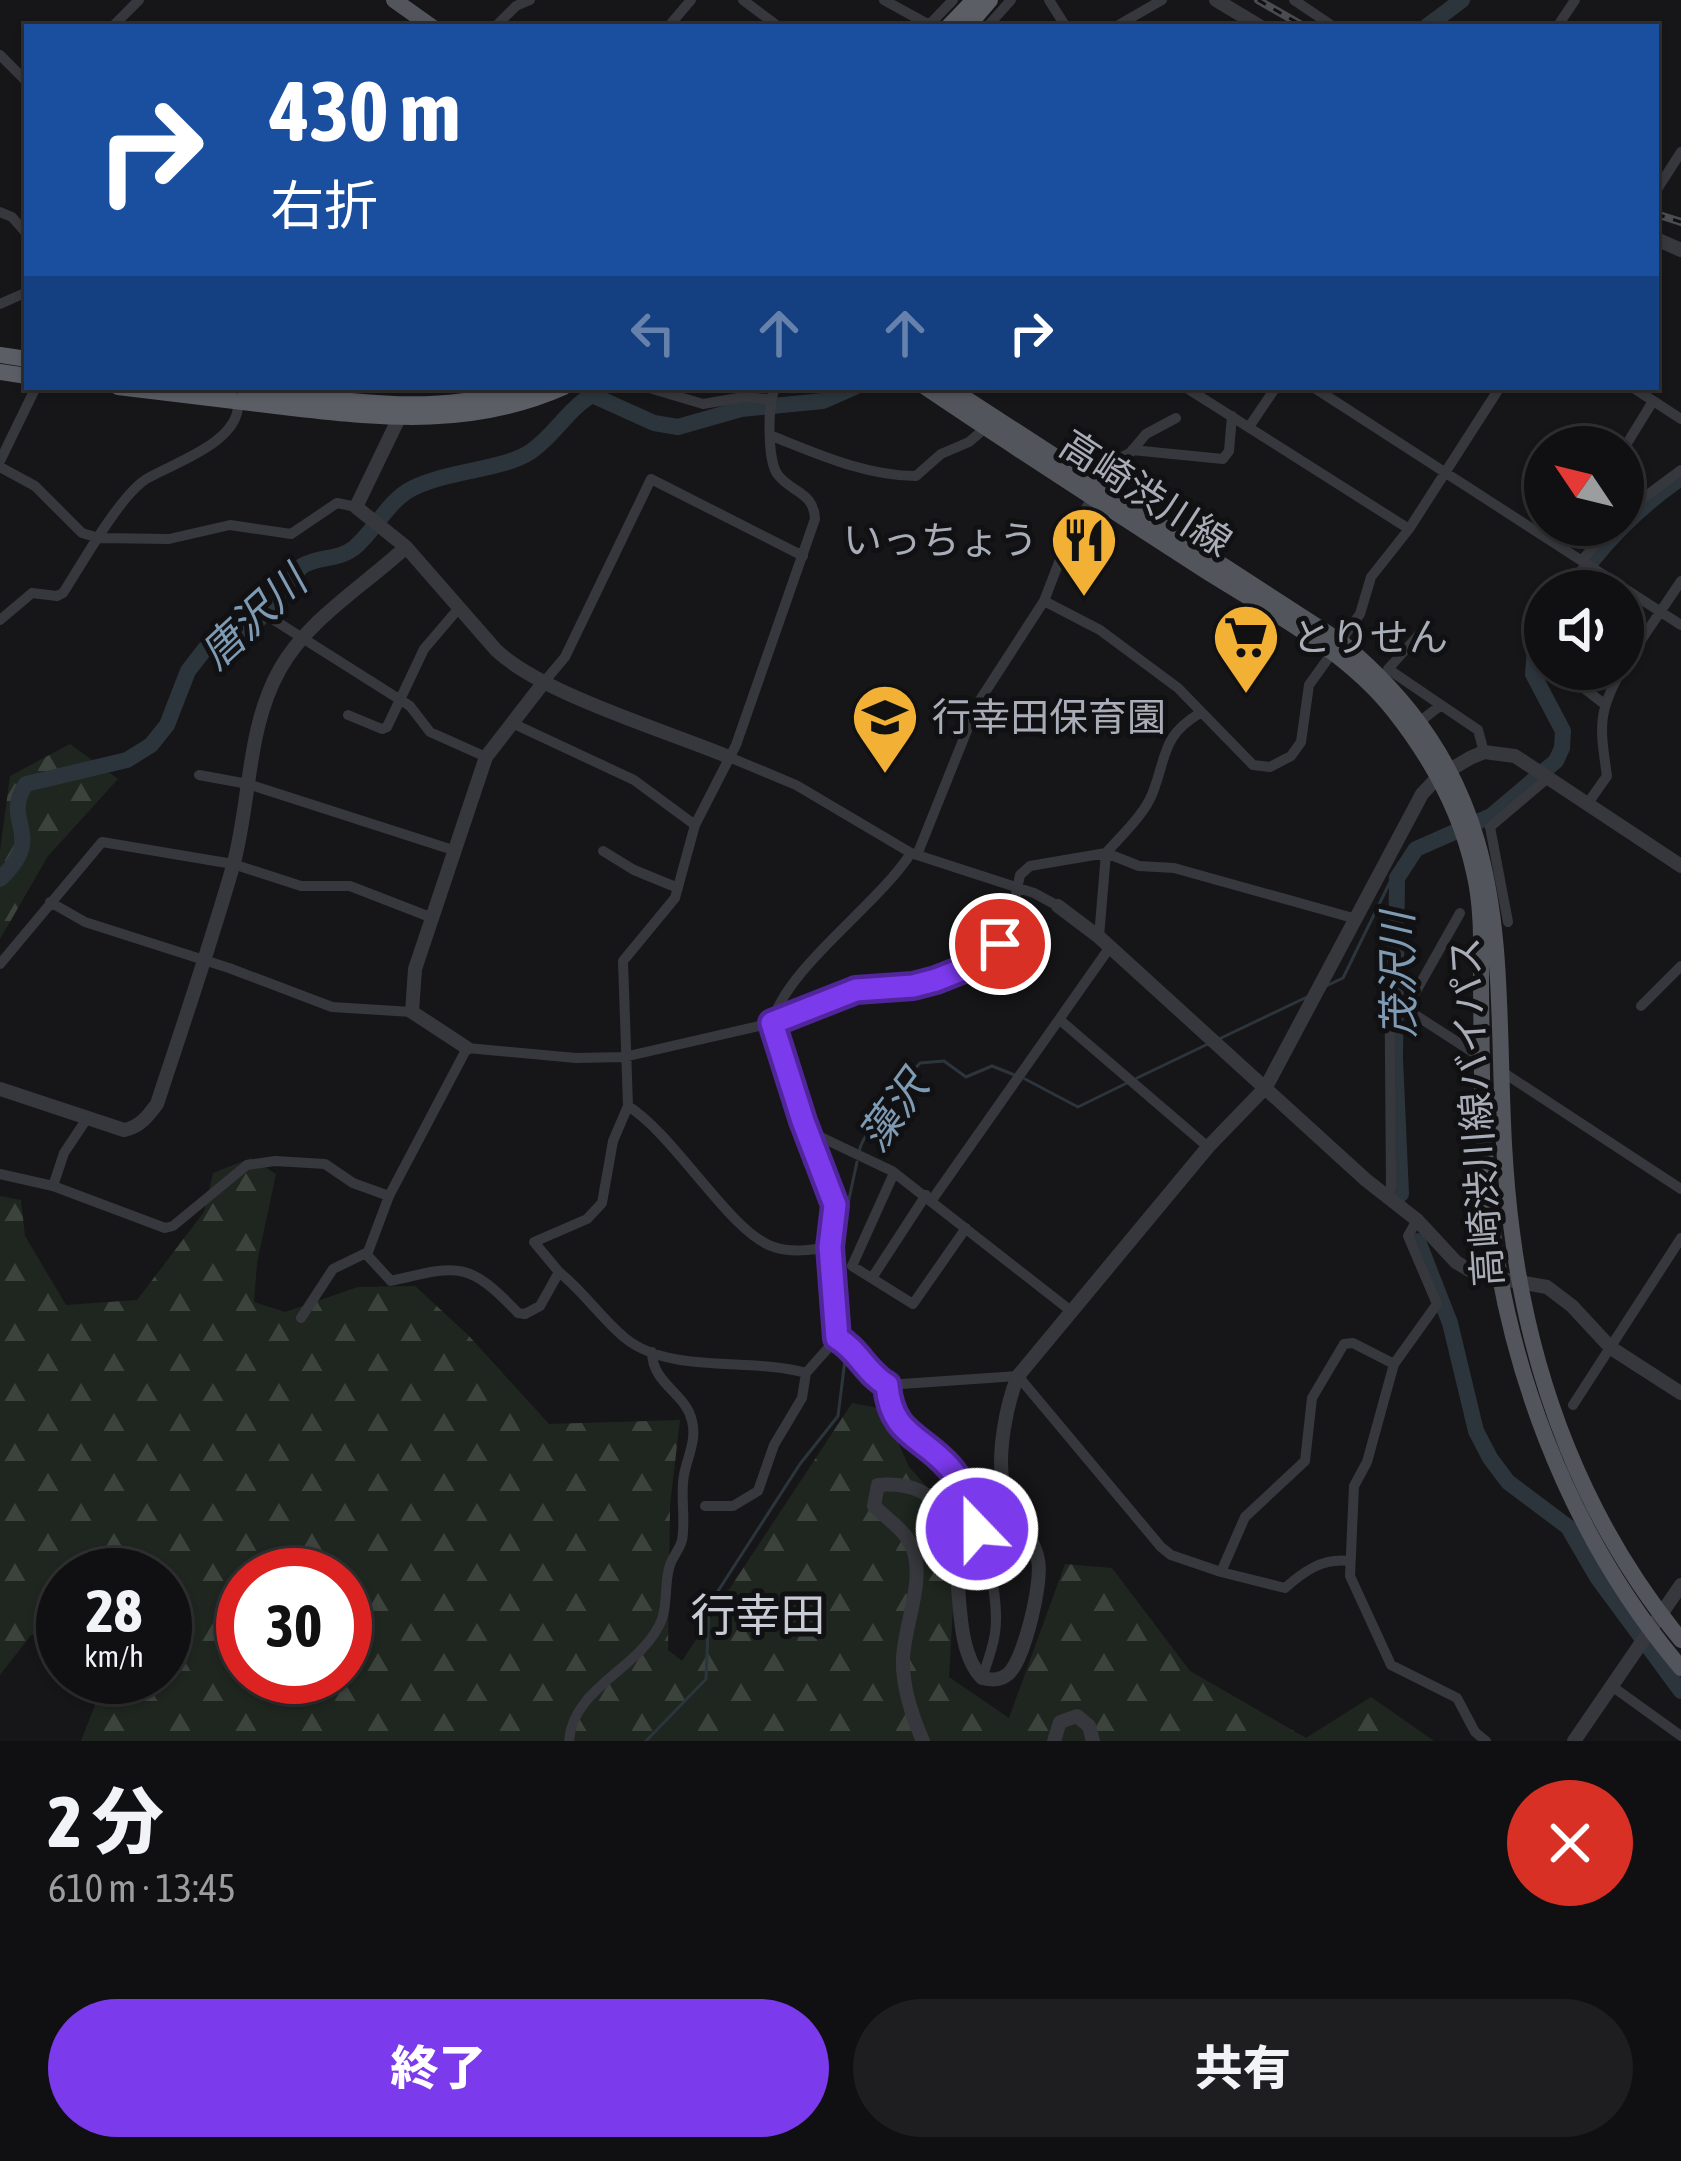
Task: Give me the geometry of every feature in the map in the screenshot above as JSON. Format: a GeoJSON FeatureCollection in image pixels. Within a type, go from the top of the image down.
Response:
{"type":"FeatureCollection","features":[{"type":"Feature","properties":{"kind":"highway"},"geometry":{"type":"LineString","coordinates":[[940,24],[974,0]]}},
{"type":"Feature","properties":{"kind":"highway"},"geometry":{"type":"LineString","coordinates":[[970,24],[991,0]]}},
{"type":"Feature","properties":{"kind":"highway"},"geometry":{"type":"LineString","coordinates":[[170,390],[448,404],[509,390]]}},
{"type":"Feature","properties":{"kind":"highway"},"geometry":{"type":"LineString","coordinates":[[240,394],[314,392],[484,413],[556,390]]}},
{"type":"Feature","properties":{"kind":"main road"},"geometry":{"type":"LineString","coordinates":[[394,0],[428,24]]}},
{"type":"Feature","properties":{"kind":"main road","name":"高崎渋川線"},"geometry":{"type":"LineString","coordinates":[[931,390],[991,423],[1336,648]]}},
{"type":"Feature","properties":{"kind":"main road","name":"高崎渋川線"},"geometry":{"type":"LineString","coordinates":[[952,390],[991,423]]}},
{"type":"Feature","properties":{"kind":"main road","name":"高崎渋川線バイパス"},"geometry":{"type":"LineString","coordinates":[[1336,648],[1379,674],[1418,723],[1488,872],[1494,917],[1509,1280]]}},
{"type":"Feature","properties":{"kind":"main road","name":"高崎渋川線バイパス"},"geometry":{"type":"LineString","coordinates":[[1336,648],[1444,774]]}},
{"type":"Feature","properties":{"kind":"main road","name":"高崎渋川線バイパス"},"geometry":{"type":"LineString","coordinates":[[1467,826],[1478,890],[1486,1174],[1509,1280],[1565,1445],[1611,1540],[1647,1634],[1681,1668]]}},
{"type":"Feature","properties":{"kind":"main road","name":"高崎渋川線バイパス"},"geometry":{"type":"LineString","coordinates":[[1647,1634],[1681,1640]]}},
{"type":"Feature","properties":{"kind":"street"},"geometry":{"type":"LineString","coordinates":[[115,24],[140,0]]}},
{"type":"Feature","properties":{"kind":"street"},"geometry":{"type":"LineString","coordinates":[[498,24],[515,6],[530,0]]}},
{"type":"Feature","properties":{"kind":"street"},"geometry":{"type":"LineString","coordinates":[[671,24],[691,0]]}},
{"type":"Feature","properties":{"kind":"street"},"geometry":{"type":"LineString","coordinates":[[743,0],[775,24]]}},
{"type":"Feature","properties":{"kind":"street"},"geometry":{"type":"LineString","coordinates":[[884,0],[933,24]]}},
{"type":"Feature","properties":{"kind":"street"},"geometry":{"type":"LineString","coordinates":[[990,24],[1011,0]]}},
{"type":"Feature","properties":{"kind":"street"},"geometry":{"type":"LineString","coordinates":[[1120,24],[1162,0]]}},
{"type":"Feature","properties":{"kind":"street"},"geometry":{"type":"LineString","coordinates":[[1216,0],[1256,24]]}},
{"type":"Feature","properties":{"kind":"street"},"geometry":{"type":"LineString","coordinates":[[1294,0],[1330,24]]}},
{"type":"Feature","properties":{"kind":"street"},"geometry":{"type":"LineString","coordinates":[[0,55],[24,79]]}},
{"type":"Feature","properties":{"kind":"street"},"geometry":{"type":"LineString","coordinates":[[1659,185],[1681,152]]}},
{"type":"Feature","properties":{"kind":"street"},"geometry":{"type":"LineString","coordinates":[[0,212],[24,231]]}},
{"type":"Feature","properties":{"kind":"street"},"geometry":{"type":"LineString","coordinates":[[35,390],[0,464],[34,486],[82,533],[99,538],[169,539],[230,525],[291,534],[337,503],[356,507],[406,548],[512,666],[796,785],[914,854],[1058,906],[1417,1220],[1456,1262],[1476,1274],[1555,1292],[1611,1348],[1681,1393]]}},
{"type":"Feature","properties":{"kind":"street"},"geometry":{"type":"LineString","coordinates":[[656,390],[703,404],[745,397],[768,399]]}},
{"type":"Feature","properties":{"kind":"street"},"geometry":{"type":"LineString","coordinates":[[774,390],[768,399],[777,474],[808,497],[815,519],[729,757],[695,825],[678,888],[651,931],[623,961],[628,1106],[613,1141],[602,1203],[587,1219],[534,1242],[627,1340],[652,1352],[806,1372]]}},
{"type":"Feature","properties":{"kind":"street"},"geometry":{"type":"LineString","coordinates":[[1190,390],[1409,530]]}},
{"type":"Feature","properties":{"kind":"street"},"geometry":{"type":"LineString","coordinates":[[1250,428],[1274,390]]}},
{"type":"Feature","properties":{"kind":"street"},"geometry":{"type":"LineString","coordinates":[[1318,390],[1681,625]]}},
{"type":"Feature","properties":{"kind":"street"},"geometry":{"type":"LineString","coordinates":[[1044,601],[1100,630],[1178,688],[1253,765],[1270,767],[1291,756],[1301,742],[1310,685],[1360,614],[1371,578],[1409,530],[1498,390]]}},
{"type":"Feature","properties":{"kind":"street"},"geometry":{"type":"LineString","coordinates":[[1636,390],[1681,419]]}},
{"type":"Feature","properties":{"kind":"street"},"geometry":{"type":"LineString","coordinates":[[0,620],[32,592],[63,593],[139,485],[188,461],[226,431],[239,412],[240,394]]}},
{"type":"Feature","properties":{"kind":"street"},"geometry":{"type":"LineString","coordinates":[[1638,426],[1653,401]]}},
{"type":"Feature","properties":{"kind":"street"},"geometry":{"type":"LineString","coordinates":[[356,507],[406,403]]}},
{"type":"Feature","properties":{"kind":"street"},"geometry":{"type":"LineString","coordinates":[[1132,450],[1223,459],[1229,451],[1232,416]]}},
{"type":"Feature","properties":{"kind":"street"},"geometry":{"type":"LineString","coordinates":[[705,1506],[733,1506],[758,1491],[774,1445],[802,1398],[806,1372],[837,1338],[830,1247],[835,1205],[772,1023],[792,984],[914,854],[978,703],[1044,601],[1071,531],[1118,460],[1146,434],[1176,418]]}},
{"type":"Feature","properties":{"kind":"street"},"geometry":{"type":"LineString","coordinates":[[772,436],[837,461],[891,476],[916,476],[991,423]]}},
{"type":"Feature","properties":{"kind":"street"},"geometry":{"type":"LineString","coordinates":[[1644,497],[1681,470]]}},
{"type":"Feature","properties":{"kind":"street"},"geometry":{"type":"LineString","coordinates":[[412,1012],[416,969],[430,917],[486,757],[566,657],[651,479],[802,556]]}},
{"type":"Feature","properties":{"kind":"street"},"geometry":{"type":"LineString","coordinates":[[1588,563],[1599,546]]}},
{"type":"Feature","properties":{"kind":"street"},"geometry":{"type":"LineString","coordinates":[[0,1089],[124,1130],[148,1117],[157,1104],[233,864],[268,697],[280,669],[303,639],[406,548]]}},
{"type":"Feature","properties":{"kind":"street"},"geometry":{"type":"LineString","coordinates":[[1644,634],[1681,580]]}},
{"type":"Feature","properties":{"kind":"street"},"geometry":{"type":"LineString","coordinates":[[348,716],[382,729],[391,723],[424,649],[459,608]]}},
{"type":"Feature","properties":{"kind":"street"},"geometry":{"type":"LineString","coordinates":[[274,620],[419,714],[430,732],[486,757]]}},
{"type":"Feature","properties":{"kind":"street"},"geometry":{"type":"LineString","coordinates":[[1426,627],[1388,669],[1478,730],[1484,752]]}},
{"type":"Feature","properties":{"kind":"street"},"geometry":{"type":"LineString","coordinates":[[1586,690],[1603,703]]}},
{"type":"Feature","properties":{"kind":"street"},"geometry":{"type":"LineString","coordinates":[[1588,803],[1607,776],[1600,723],[1610,690]]}},
{"type":"Feature","properties":{"kind":"street"},"geometry":{"type":"LineString","coordinates":[[1418,723],[1441,705]]}},
{"type":"Feature","properties":{"kind":"street"},"geometry":{"type":"LineString","coordinates":[[872,1278],[1060,1020],[1104,942],[1106,853],[1153,794],[1161,758],[1172,737],[1200,713]]}},
{"type":"Feature","properties":{"kind":"street"},"geometry":{"type":"LineString","coordinates":[[512,723],[634,779],[695,825]]}},
{"type":"Feature","properties":{"kind":"street"},"geometry":{"type":"LineString","coordinates":[[923,1741],[912,1715],[902,1664],[916,1569],[914,1552],[897,1526],[874,1506],[878,1485],[913,1486],[926,1494],[945,1521],[958,1562],[966,1648],[973,1669],[982,1678],[994,1680],[1011,1672],[1040,1580],[1034,1545],[1003,1482],[1010,1399],[1018,1376],[1208,1148],[1266,1087],[1422,794],[1444,774],[1484,752],[1515,756],[1681,866]]}},
{"type":"Feature","properties":{"kind":"street"},"geometry":{"type":"LineString","coordinates":[[1508,922],[1490,827],[1543,774]]}},
{"type":"Feature","properties":{"kind":"street"},"geometry":{"type":"LineString","coordinates":[[199,776],[248,784],[453,850]]}},
{"type":"Feature","properties":{"kind":"street"},"geometry":{"type":"LineString","coordinates":[[0,964],[102,842],[233,864],[301,886],[350,886],[430,917]]}},
{"type":"Feature","properties":{"kind":"street"},"geometry":{"type":"LineString","coordinates":[[603,851],[678,888]]}},
{"type":"Feature","properties":{"kind":"street"},"geometry":{"type":"LineString","coordinates":[[50,902],[85,922],[332,1007],[412,1012],[467,1048],[576,1058],[624,1057],[772,1023],[856,990],[913,986],[979,963],[1000,944],[1020,875],[1030,866],[1106,853],[1139,866],[1174,868],[1354,918]]}},
{"type":"Feature","properties":{"kind":"street"},"geometry":{"type":"LineString","coordinates":[[1460,913],[1406,1009],[1482,1058]]}},
{"type":"Feature","properties":{"kind":"street"},"geometry":{"type":"LineString","coordinates":[[1386,1196],[1391,1187],[1389,933]]}},
{"type":"Feature","properties":{"kind":"street"},"geometry":{"type":"LineString","coordinates":[[1642,1006],[1681,966]]}},
{"type":"Feature","properties":{"kind":"street"},"geometry":{"type":"LineString","coordinates":[[1060,1020],[1208,1148]]}},
{"type":"Feature","properties":{"kind":"street"},"geometry":{"type":"LineString","coordinates":[[301,1318],[333,1269],[366,1254],[389,1196],[467,1048]]}},
{"type":"Feature","properties":{"kind":"street"},"geometry":{"type":"LineString","coordinates":[[1501,1071],[1681,1189]]}},
{"type":"Feature","properties":{"kind":"street"},"geometry":{"type":"LineString","coordinates":[[628,1106],[660,1130],[761,1241],[788,1250],[830,1247]]}},
{"type":"Feature","properties":{"kind":"street"},"geometry":{"type":"LineString","coordinates":[[53,1186],[64,1153],[86,1120]]}},
{"type":"Feature","properties":{"kind":"street"},"geometry":{"type":"LineString","coordinates":[[808,1131],[894,1173],[1071,1312]]}},
{"type":"Feature","properties":{"kind":"street"},"geometry":{"type":"LineString","coordinates":[[0,1174],[53,1186],[165,1228],[247,1166],[275,1161],[325,1164],[353,1183],[389,1196]]}},
{"type":"Feature","properties":{"kind":"street"},"geometry":{"type":"LineString","coordinates":[[894,1173],[852,1266],[913,1304],[966,1228]]}},
{"type":"Feature","properties":{"kind":"street"},"geometry":{"type":"LineString","coordinates":[[1417,1220],[1408,1236],[1437,1304],[1394,1364],[1366,1462],[1354,1486],[1348,1561],[1350,1576],[1390,1665],[1457,1698],[1475,1732],[1486,1741]]}},
{"type":"Feature","properties":{"kind":"street"},"geometry":{"type":"LineString","coordinates":[[1573,1405],[1681,1238]]}},
{"type":"Feature","properties":{"kind":"street"},"geometry":{"type":"LineString","coordinates":[[366,1254],[391,1281],[443,1268],[478,1275],[525,1314],[540,1306],[559,1272]]}},
{"type":"Feature","properties":{"kind":"street"},"geometry":{"type":"LineString","coordinates":[[837,1338],[887,1385],[1018,1376]]}},
{"type":"Feature","properties":{"kind":"street"},"geometry":{"type":"LineString","coordinates":[[1221,1572],[1245,1517],[1305,1461],[1312,1398],[1344,1344],[1353,1343],[1394,1364]]}},
{"type":"Feature","properties":{"kind":"street"},"geometry":{"type":"LineString","coordinates":[[569,1741],[577,1713],[587,1699],[630,1662],[659,1626],[670,1565],[682,1539],[683,1478],[693,1423],[685,1404],[652,1366],[652,1352]]}},
{"type":"Feature","properties":{"kind":"street"},"geometry":{"type":"LineString","coordinates":[[1018,1376],[1172,1555],[1285,1588],[1307,1568],[1348,1561]]}},
{"type":"Feature","properties":{"kind":"street"},"geometry":{"type":"LineString","coordinates":[[887,1385],[893,1417],[951,1468],[970,1503],[996,1600],[996,1630],[982,1678]]}},
{"type":"Feature","properties":{"kind":"street"},"geometry":{"type":"LineString","coordinates":[[1574,1741],[1679,1592]]}},
{"type":"Feature","properties":{"kind":"street"},"geometry":{"type":"LineString","coordinates":[[1612,1687],[1681,1736]]}},
{"type":"Feature","properties":{"kind":"street"},"geometry":{"type":"LineString","coordinates":[[1054,1741],[1060,1722],[1077,1715],[1090,1726],[1093,1741]]}},
{"type":"Feature","properties":{"kind":"green space"},"geometry":{"type":"Polygon","coordinates":[[[70,744],[118,779],[48,856],[0,939],[0,851],[10,776],[70,744]]]}},
{"type":"Feature","properties":{"kind":"green space"},"geometry":{"type":"Polygon","coordinates":[[[251,1158],[276,1174],[257,1263],[254,1302],[285,1312],[358,1287],[415,1286],[468,1335],[549,1424],[680,1420],[670,1505],[668,1650],[682,1661],[852,1403],[883,1409],[909,1467],[958,1522],[949,1677],[1009,1718],[1065,1564],[1112,1568],[1190,1671],[1306,1738],[1371,1697],[1434,1741],[81,1741],[95,1704],[192,1704],[192,1548],[36,1548],[36,1635],[0,1675],[0,1196],[21,1200],[25,1236],[66,1305],[137,1300],[204,1212],[213,1173],[251,1158]]]}},
{"type":"Feature","properties":{"kind":"waterway","name":"唐沢川"},"geometry":{"type":"LineString","coordinates":[[1430,24],[1462,0]]}},
{"type":"Feature","properties":{"kind":"waterway","name":"唐沢川"},"geometry":{"type":"LineString","coordinates":[[0,879],[21,851],[18,809],[26,784],[127,760],[151,745],[167,725],[188,671],[205,649],[256,623],[302,566],[354,548],[396,500],[413,488],[519,458],[592,395],[654,423],[678,427],[741,409],[823,401],[848,390]]}},
{"type":"Feature","properties":{"kind":"waterway","name":"茂沢川"},"geometry":{"type":"LineString","coordinates":[[1586,570],[1620,529],[1681,478]]}},
{"type":"Feature","properties":{"kind":"waterway","name":"茂沢川"},"geometry":{"type":"LineString","coordinates":[[1401,1194],[1395,1058],[1397,878],[1416,849],[1491,816],[1556,761],[1563,731],[1541,690]]}},
{"type":"Feature","properties":{"kind":"waterway","name":"藻沢"},"geometry":{"type":"LineString","coordinates":[[1326,986],[1343,978],[1391,880],[1397,878]]}},
{"type":"Feature","properties":{"kind":"waterway","name":"藻沢"},"geometry":{"type":"LineString","coordinates":[[1219,1039],[1307,997]]}},
{"type":"Feature","properties":{"kind":"waterway","name":"藻沢"},"geometry":{"type":"LineString","coordinates":[[1137,1078],[1210,1043]]}},
{"type":"Feature","properties":{"kind":"waterway","name":"藻沢"},"geometry":{"type":"LineString","coordinates":[[859,1152],[920,1063],[944,1061],[966,1077],[992,1066],[1017,1076]]}},
{"type":"Feature","properties":{"kind":"waterway","name":"藻沢"},"geometry":{"type":"LineString","coordinates":[[1025,1079],[1078,1107],[1129,1082]]}},
{"type":"Feature","properties":{"kind":"waterway","name":"藻沢"},"geometry":{"type":"LineString","coordinates":[[847,1342],[841,1236],[857,1162]]}},
{"type":"Feature","properties":{"kind":"waterway","name":"茂沢川"},"geometry":{"type":"LineString","coordinates":[[1418,1241],[1450,1323],[1476,1431],[1490,1458],[1508,1482],[1568,1527],[1597,1577],[1681,1691]]}},
{"type":"Feature","properties":{"kind":"waterway","name":"藻沢"},"geometry":{"type":"LineString","coordinates":[[646,1741],[706,1679],[709,1605],[800,1464],[838,1416],[846,1352]]}},
{"type":"Feature","properties":{"kind":"railway"},"geometry":{"type":"LineString","coordinates":[[1258,0],[1300,24]]}},
{"type":"Feature","properties":{"kind":"railway"},"geometry":{"type":"LineString","coordinates":[[1659,215],[1681,222]]}},
{"type":"Feature","properties":{"kind":"place","name":"いっちょう"},"geometry":{"type":"Point","coordinates":[1084,599]}},
{"type":"Feature","properties":{"kind":"place","name":"とりせん"},"geometry":{"type":"Point","coordinates":[1246,696]}},
{"type":"Feature","properties":{"kind":"place","name":"行幸田保育園"},"geometry":{"type":"Point","coordinates":[885,776]}},
{"type":"Feature","properties":{"kind":"district","name":"行幸田"},"geometry":{"type":"Point","coordinates":[758,1615]}},
{"type":"Feature","properties":{"kind":"route"},"geometry":{"type":"LineString","coordinates":[[977,1529],[963,1486],[951,1468],[903,1429],[893,1417],[887,1385],[837,1338],[830,1247],[835,1205],[772,1023],[856,990],[936,980],[979,963],[1000,944]]}}]}
